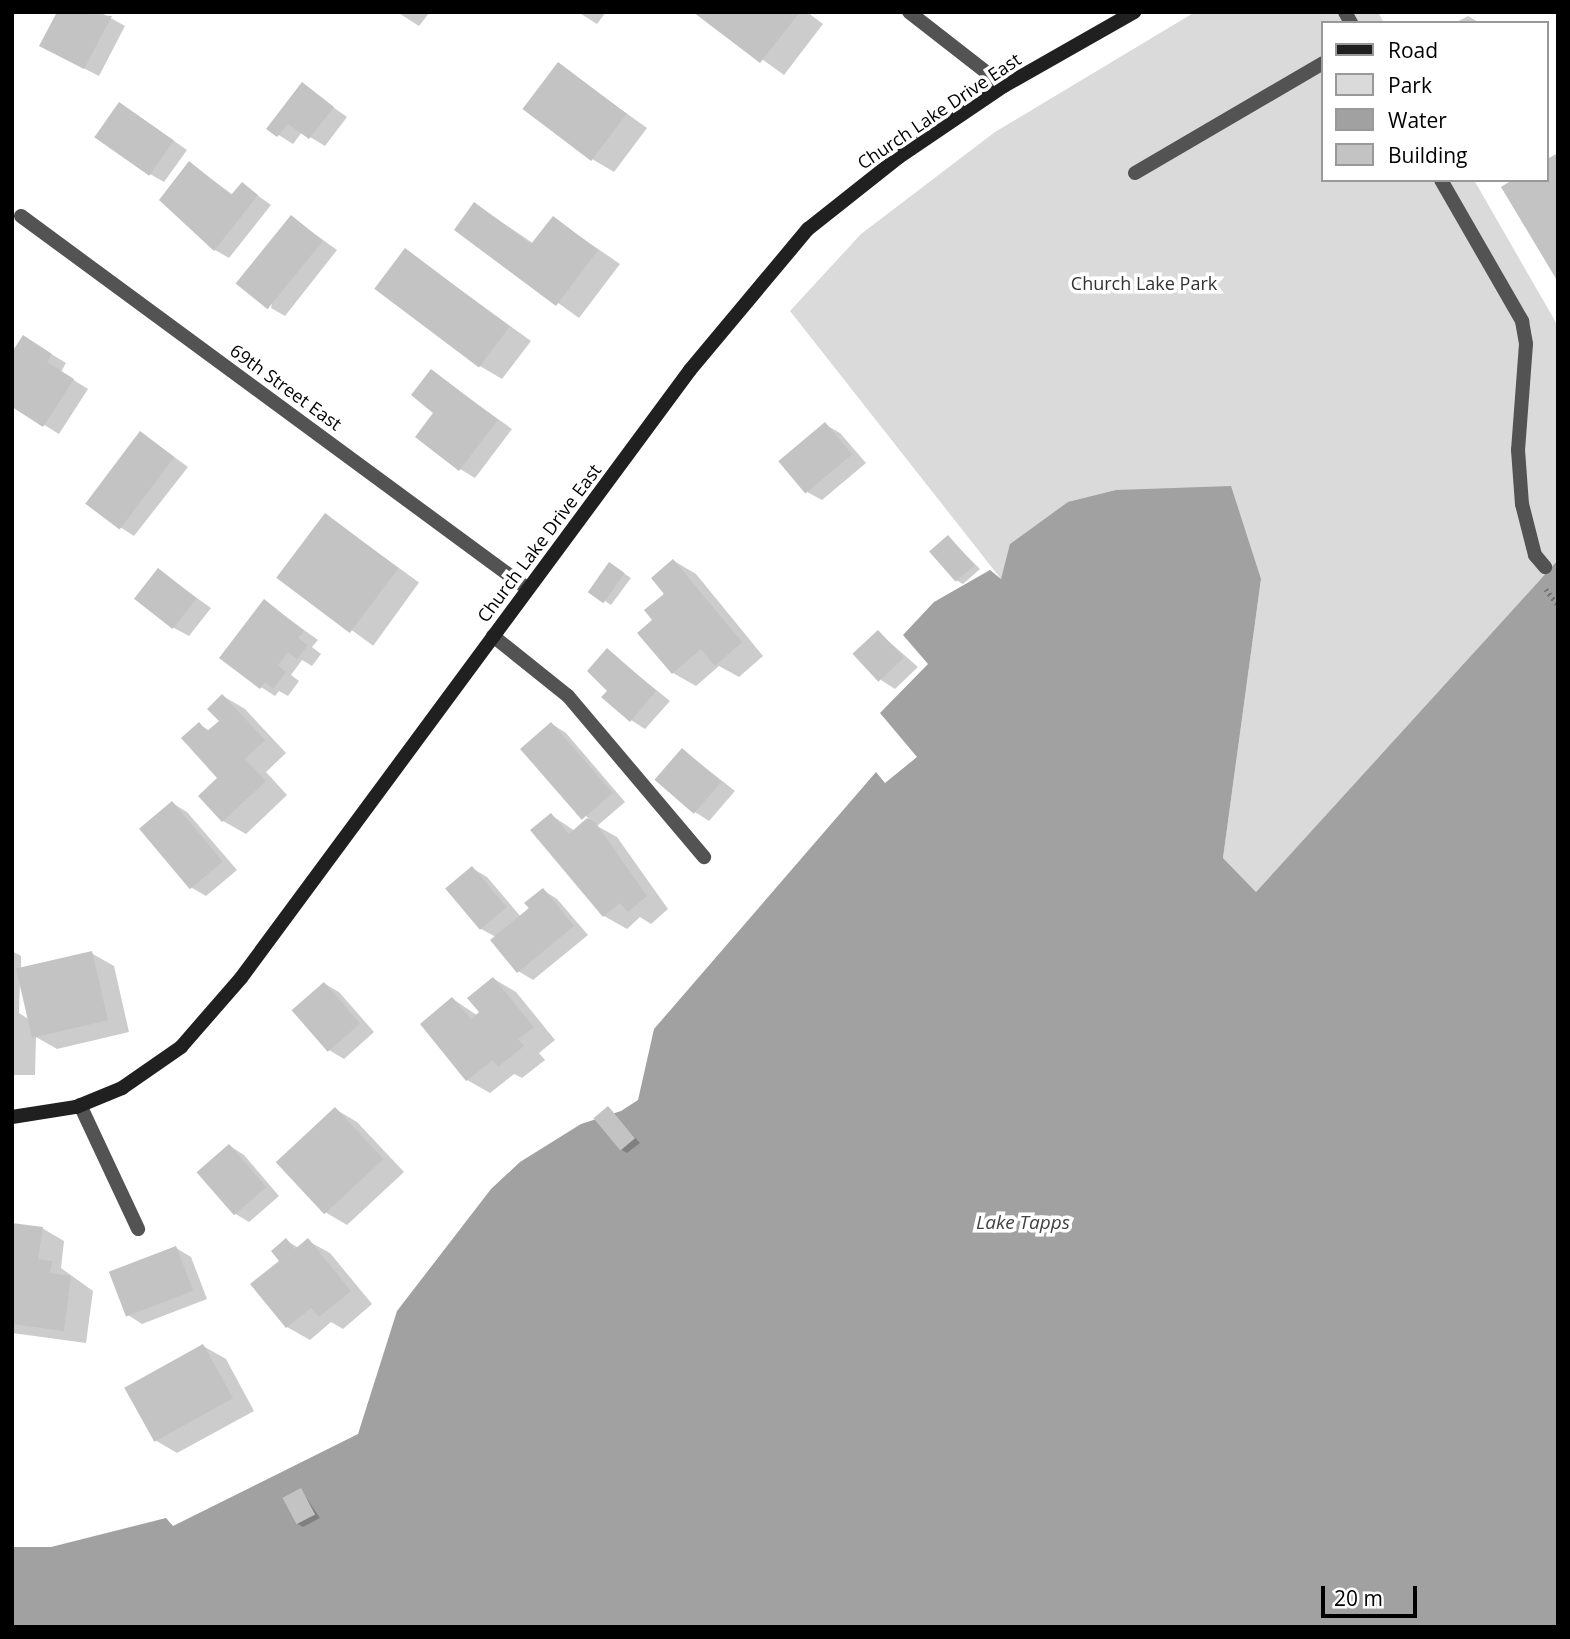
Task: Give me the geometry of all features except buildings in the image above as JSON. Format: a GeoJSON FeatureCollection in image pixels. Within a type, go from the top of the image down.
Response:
{"type":"FeatureCollection","features":[{"type":"Feature","properties":{"kind":"street"},"geometry":{"type":"LineString","coordinates":[[909,12],[1004,86]]}},
{"type":"Feature","properties":{"kind":"street","name":"Church Lake Drive East"},"geometry":{"type":"LineString","coordinates":[[12,1117],[80,1105],[122,1088],[181,1046],[241,978],[690,370],[808,229],[899,157],[1004,86],[1134,12]]}},
{"type":"Feature","properties":{"kind":"street"},"geometry":{"type":"LineString","coordinates":[[1135,173],[1322,65]]}},
{"type":"Feature","properties":{"kind":"street"},"geometry":{"type":"LineString","coordinates":[[1442,182],[1522,321],[1526,344],[1518,450],[1521,504],[1535,555],[1545,567]]}},
{"type":"Feature","properties":{"kind":"street","name":"69th Street East"},"geometry":{"type":"LineString","coordinates":[[17,214],[528,589]]}},
{"type":"Feature","properties":{"kind":"street"},"geometry":{"type":"LineString","coordinates":[[494,636],[568,696],[704,857]]}},
{"type":"Feature","properties":{"kind":"street"},"geometry":{"type":"LineString","coordinates":[[80,1105],[138,1229]]}},
{"type":"Feature","properties":{"kind":"green space","name":"Church Lake Park"},"geometry":{"type":"Polygon","coordinates":[[[1195,12],[1378,12],[1383,21],[1322,21],[1322,182],[1475,182],[1558,326],[1558,560],[1256,892],[1223,858],[1261,579],[1001,579],[790,311],[861,234],[995,132],[1195,12]]]}},
{"type":"Feature","properties":{"kind":"water","name":"Lake Tapps"},"geometry":{"type":"Polygon","coordinates":[[[1231,486],[1261,579],[1223,858],[1256,892],[1558,560],[1558,1627],[12,1627],[12,1547],[51,1547],[166,1518],[173,1526],[358,1434],[397,1311],[491,1189],[520,1162],[581,1124],[621,1111],[638,1100],[654,1029],[876,772],[885,783],[917,757],[880,713],[928,664],[903,635],[934,602],[990,570],[1001,579],[1010,544],[1068,502],[1116,490],[1231,486]]]}}]}
